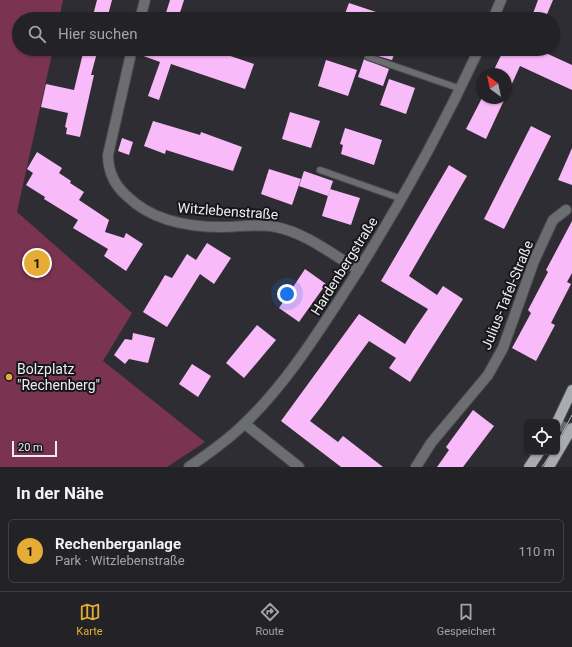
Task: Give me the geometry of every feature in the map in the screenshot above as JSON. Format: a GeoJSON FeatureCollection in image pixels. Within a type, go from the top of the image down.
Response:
{"type":"FeatureCollection","features":[{"type":"Feature","properties":{"kind":"main road"},"geometry":{"type":"LineString","coordinates":[[559,419],[572,390]]}},
{"type":"Feature","properties":{"kind":"main road"},"geometry":{"type":"LineString","coordinates":[[549,467],[571,430]]}},
{"type":"Feature","properties":{"kind":"main road"},"geometry":{"type":"LineString","coordinates":[[529,467],[537,455]]}},
{"type":"Feature","properties":{"kind":"street"},"geometry":{"type":"LineString","coordinates":[[142,12],[145,0]]}},
{"type":"Feature","properties":{"kind":"street"},"geometry":{"type":"LineString","coordinates":[[496,12],[502,0]]}},
{"type":"Feature","properties":{"kind":"street","name":"Witzlebenstraße"},"geometry":{"type":"LineString","coordinates":[[130,56],[112,130],[108,155],[108,168],[123,193],[135,204],[148,212],[175,223],[214,227],[256,225],[276,227],[296,233],[359,270]]}},
{"type":"Feature","properties":{"kind":"street","name":"Hardenbergstraße"},"geometry":{"type":"LineString","coordinates":[[190,467],[245,424],[280,384],[312,343],[402,199],[461,89],[476,56]]}},
{"type":"Feature","properties":{"kind":"street","name":"Julius-Tafel-Straße"},"geometry":{"type":"LineString","coordinates":[[416,467],[431,443],[488,375],[503,348],[534,261],[553,220],[566,210]]}},
{"type":"Feature","properties":{"kind":"street"},"geometry":{"type":"LineString","coordinates":[[245,424],[299,467]]}},
{"type":"Feature","properties":{"kind":"street"},"geometry":{"type":"LineString","coordinates":[[560,424],[571,430]]}},
{"type":"Feature","properties":{"kind":"lane"},"geometry":{"type":"LineString","coordinates":[[368,57],[461,89]]}},
{"type":"Feature","properties":{"kind":"lane"},"geometry":{"type":"LineString","coordinates":[[320,170],[402,199]]}},
{"type":"Feature","properties":{"kind":"shaded area"},"geometry":{"type":"Polygon","coordinates":[[[0,0],[63,0],[60,12],[12,12],[12,56],[51,56],[17,212],[132,313],[103,361],[205,442],[167,467],[0,467],[0,0]]]}},
{"type":"Feature","properties":{"kind":"building"},"geometry":{"type":"Polygon","coordinates":[[[97,0],[112,0],[109,12],[94,12],[97,0]]]}},
{"type":"Feature","properties":{"kind":"building"},"geometry":{"type":"Polygon","coordinates":[[[170,0],[184,0],[180,12],[166,12],[170,0]]]}},
{"type":"Feature","properties":{"kind":"building"},"geometry":{"type":"Polygon","coordinates":[[[538,0],[553,0],[548,12],[534,12],[538,0]]]}},
{"type":"Feature","properties":{"kind":"building"},"geometry":{"type":"Polygon","coordinates":[[[349,3],[376,12],[346,12],[349,3]]]}},
{"type":"Feature","properties":{"kind":"building"},"geometry":{"type":"Polygon","coordinates":[[[82,56],[96,56],[91,75],[94,75],[80,137],[66,134],[67,128],[65,127],[68,113],[41,107],[46,84],[74,90],[82,56]]]}},
{"type":"Feature","properties":{"kind":"building"},"geometry":{"type":"Polygon","coordinates":[[[144,56],[231,56],[254,64],[245,89],[171,64],[159,100],[148,96],[160,62],[144,56]]]}},
{"type":"Feature","properties":{"kind":"building"},"geometry":{"type":"Polygon","coordinates":[[[378,56],[393,56],[392,60],[378,56]]]}},
{"type":"Feature","properties":{"kind":"building"},"geometry":{"type":"Polygon","coordinates":[[[501,56],[552,56],[572,65],[572,90],[520,66],[512,84],[512,68],[495,68],[501,56]]]}},
{"type":"Feature","properties":{"kind":"building"},"geometry":{"type":"Polygon","coordinates":[[[364,59],[389,69],[383,86],[358,77],[364,59]]]}},
{"type":"Feature","properties":{"kind":"building"},"geometry":{"type":"Polygon","coordinates":[[[326,60],[357,70],[348,96],[318,86],[326,60]]]}},
{"type":"Feature","properties":{"kind":"building"},"geometry":{"type":"Polygon","coordinates":[[[389,79],[415,88],[406,114],[380,105],[389,79]]]}},
{"type":"Feature","properties":{"kind":"building"},"geometry":{"type":"Polygon","coordinates":[[[479,104],[502,104],[486,139],[466,129],[479,104]]]}},
{"type":"Feature","properties":{"kind":"building"},"geometry":{"type":"Polygon","coordinates":[[[290,112],[320,121],[311,148],[282,139],[290,112]]]}},
{"type":"Feature","properties":{"kind":"building"},"geometry":{"type":"Polygon","coordinates":[[[153,121],[200,135],[201,132],[242,147],[233,171],[166,150],[165,154],[144,146],[153,121]]]}},
{"type":"Feature","properties":{"kind":"building"},"geometry":{"type":"Polygon","coordinates":[[[531,126],[551,136],[504,229],[484,219],[531,126]]]}},
{"type":"Feature","properties":{"kind":"building"},"geometry":{"type":"Polygon","coordinates":[[[345,128],[382,140],[374,165],[341,154],[343,145],[340,144],[345,128]]]}},
{"type":"Feature","properties":{"kind":"building"},"geometry":{"type":"Polygon","coordinates":[[[122,138],[133,142],[129,155],[118,151],[122,138]]]}},
{"type":"Feature","properties":{"kind":"building"},"geometry":{"type":"Polygon","coordinates":[[[572,148],[572,185],[558,180],[572,148]]]}},
{"type":"Feature","properties":{"kind":"building"},"geometry":{"type":"Polygon","coordinates":[[[37,152],[62,168],[59,173],[71,181],[70,183],[84,192],[79,200],[109,220],[105,232],[124,238],[126,233],[143,244],[126,271],[104,256],[108,249],[73,228],[78,220],[44,199],[45,197],[26,185],[33,173],[27,169],[37,152]]]}},
{"type":"Feature","properties":{"kind":"building"},"geometry":{"type":"Polygon","coordinates":[[[449,165],[467,176],[409,276],[437,295],[443,286],[463,299],[410,382],[389,368],[396,358],[369,341],[310,421],[338,442],[343,436],[383,467],[341,467],[281,421],[359,314],[405,344],[428,309],[381,281],[449,165]]]}},
{"type":"Feature","properties":{"kind":"building"},"geometry":{"type":"Polygon","coordinates":[[[269,169],[301,179],[292,205],[261,194],[269,169]]]}},
{"type":"Feature","properties":{"kind":"building"},"geometry":{"type":"Polygon","coordinates":[[[304,171],[333,181],[328,196],[299,186],[304,171]]]}},
{"type":"Feature","properties":{"kind":"building"},"geometry":{"type":"Polygon","coordinates":[[[330,189],[360,198],[351,225],[322,216],[330,189]]]}},
{"type":"Feature","properties":{"kind":"building"},"geometry":{"type":"Polygon","coordinates":[[[572,221],[572,273],[567,282],[571,284],[551,323],[555,325],[536,361],[512,348],[531,313],[528,310],[548,272],[546,270],[572,221]]]}},
{"type":"Feature","properties":{"kind":"building"},"geometry":{"type":"Polygon","coordinates":[[[207,243],[231,258],[214,284],[200,274],[167,327],[143,312],[165,275],[172,278],[187,254],[196,260],[207,243]]]}},
{"type":"Feature","properties":{"kind":"building"},"geometry":{"type":"Polygon","coordinates":[[[305,269],[326,284],[299,322],[279,308],[305,269]]]}},
{"type":"Feature","properties":{"kind":"building"},"geometry":{"type":"Polygon","coordinates":[[[257,325],[276,340],[244,378],[226,363],[257,325]]]}},
{"type":"Feature","properties":{"kind":"building"},"geometry":{"type":"Polygon","coordinates":[[[133,333],[155,338],[148,363],[129,359],[125,364],[114,355],[125,339],[132,340],[133,333]]]}},
{"type":"Feature","properties":{"kind":"building"},"geometry":{"type":"Polygon","coordinates":[[[192,364],[211,376],[198,397],[179,384],[192,364]]]}},
{"type":"Feature","properties":{"kind":"building"},"geometry":{"type":"Polygon","coordinates":[[[473,410],[494,426],[463,467],[437,467],[449,450],[446,447],[473,410]]]}},
{"type":"Feature","properties":{"kind":"tram line"},"geometry":{"type":"LineString","coordinates":[[560,423],[572,400]]}},
{"type":"Feature","properties":{"kind":"tram line"},"geometry":{"type":"LineString","coordinates":[[560,437],[572,415]]}},
{"type":"Feature","properties":{"kind":"tram line"},"geometry":{"type":"LineString","coordinates":[[535,467],[543,455]]}},
{"type":"Feature","properties":{"kind":"tram line"},"geometry":{"type":"LineString","coordinates":[[542,467],[550,455]]}},
{"type":"Feature","properties":{"kind":"place","name":"Rechenberganlage"},"geometry":{"type":"Point","coordinates":[37,263]}},
{"type":"Feature","properties":{"kind":"place","name":"Bolzplatz \"Rechenberg\""},"geometry":{"type":"Point","coordinates":[9,377]}}]}
